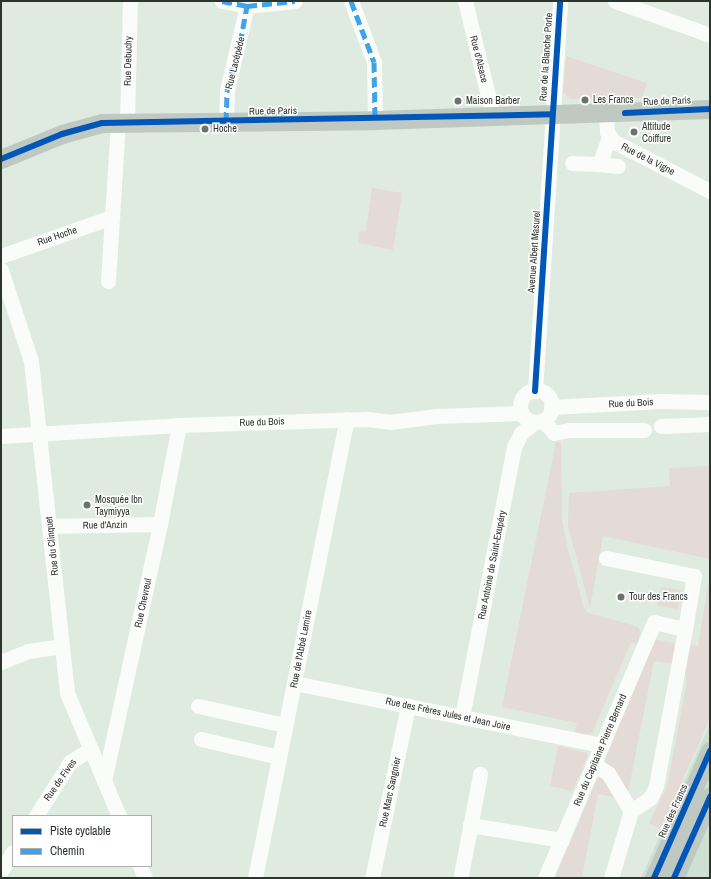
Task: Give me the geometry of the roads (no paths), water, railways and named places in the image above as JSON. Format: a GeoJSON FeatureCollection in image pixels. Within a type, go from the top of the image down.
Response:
{"type":"FeatureCollection","features":[{"type":"Feature","properties":{"kind":"main road","name":"Rue de Paris"},"geometry":{"type":"LineString","coordinates":[[1,159],[85,126],[123,122],[375,120],[710,110]]}},
{"type":"Feature","properties":{"kind":"main road","name":"Rue des Francs"},"geometry":{"type":"LineString","coordinates":[[654,878],[710,751]]}},
{"type":"Feature","properties":{"kind":"main road"},"geometry":{"type":"LineString","coordinates":[[674,878],[710,797]]}},
{"type":"Feature","properties":{"kind":"street","name":"Rue Debuchy"},"geometry":{"type":"LineString","coordinates":[[123,122],[130,1]]}},
{"type":"Feature","properties":{"kind":"street"},"geometry":{"type":"LineString","coordinates":[[222,1],[247,6],[295,1]]}},
{"type":"Feature","properties":{"kind":"street"},"geometry":{"type":"LineString","coordinates":[[351,1],[374,62],[375,120]]}},
{"type":"Feature","properties":{"kind":"street","name":"Rue d'Alsace"},"geometry":{"type":"LineString","coordinates":[[464,1],[493,116]]}},
{"type":"Feature","properties":{"kind":"street","name":"Rue de la Blanche Porte"},"geometry":{"type":"LineString","coordinates":[[552,114],[560,1]]}},
{"type":"Feature","properties":{"kind":"street"},"geometry":{"type":"LineString","coordinates":[[615,1],[710,35]]}},
{"type":"Feature","properties":{"kind":"street","name":"Rue Lacépède"},"geometry":{"type":"LineString","coordinates":[[226,122],[227,90],[247,6]]}},
{"type":"Feature","properties":{"kind":"street"},"geometry":{"type":"LineString","coordinates":[[599,164],[609,137],[606,113]]}},
{"type":"Feature","properties":{"kind":"street","name":"Avenue Albert Masurel"},"geometry":{"type":"LineString","coordinates":[[534,391],[552,114]]}},
{"type":"Feature","properties":{"kind":"street"},"geometry":{"type":"LineString","coordinates":[[108,281],[112,217],[123,122]]}},
{"type":"Feature","properties":{"kind":"street","name":"Rue de la Vigne"},"geometry":{"type":"LineString","coordinates":[[609,137],[613,141],[710,191]]}},
{"type":"Feature","properties":{"kind":"street"},"geometry":{"type":"LineString","coordinates":[[572,163],[618,166]]}},
{"type":"Feature","properties":{"kind":"street","name":"Rue Hoche"},"geometry":{"type":"LineString","coordinates":[[1,256],[112,217]]}},
{"type":"Feature","properties":{"kind":"street","name":"Rue du Clinquet"},"geometry":{"type":"LineString","coordinates":[[1,270],[30,354],[69,700],[119,815]]}},
{"type":"Feature","properties":{"kind":"street"},"geometry":{"type":"LineString","coordinates":[[539,421],[552,408],[546,394],[534,391],[522,399],[522,413],[528,419],[539,421],[554,433],[570,430],[644,430]]}},
{"type":"Feature","properties":{"kind":"street","name":"Rue du Bois"},"geometry":{"type":"LineString","coordinates":[[552,408],[666,401],[710,402]]}},
{"type":"Feature","properties":{"kind":"street","name":"Rue du Bois"},"geometry":{"type":"LineString","coordinates":[[1,436],[178,426],[347,419],[390,422],[437,416],[522,413]]}},
{"type":"Feature","properties":{"kind":"street","name":"Rue de l'Abbé Lemire"},"geometry":{"type":"LineString","coordinates":[[255,878],[347,419]]}},
{"type":"Feature","properties":{"kind":"street","name":"Rue Antoine de Saint-Exupéry"},"geometry":{"type":"LineString","coordinates":[[462,717],[514,447],[521,433],[539,421]]}},
{"type":"Feature","properties":{"kind":"street"},"geometry":{"type":"LineString","coordinates":[[661,426],[710,424]]}},
{"type":"Feature","properties":{"kind":"street","name":"Rue Chevreul"},"geometry":{"type":"LineString","coordinates":[[104,781],[160,524],[178,426]]}},
{"type":"Feature","properties":{"kind":"street","name":"Rue d'Anzin"},"geometry":{"type":"LineString","coordinates":[[50,526],[160,524]]}},
{"type":"Feature","properties":{"kind":"street"},"geometry":{"type":"LineString","coordinates":[[606,558],[694,576],[656,786],[650,798],[631,811],[612,878]]}},
{"type":"Feature","properties":{"kind":"street","name":"Rue du Capitaine Pierre Bernard"},"geometry":{"type":"LineString","coordinates":[[545,878],[654,622],[685,628]]}},
{"type":"Feature","properties":{"kind":"street"},"geometry":{"type":"LineString","coordinates":[[1,662],[28,651],[62,646]]}},
{"type":"Feature","properties":{"kind":"street","name":"Rue des Frères Jules et Jean Joire"},"geometry":{"type":"LineString","coordinates":[[294,683],[601,745]]}},
{"type":"Feature","properties":{"kind":"street"},"geometry":{"type":"LineString","coordinates":[[198,706],[286,725]]}},
{"type":"Feature","properties":{"kind":"street","name":"Rue Marc Sangnier"},"geometry":{"type":"LineString","coordinates":[[372,878],[408,706]]}},
{"type":"Feature","properties":{"kind":"street"},"geometry":{"type":"LineString","coordinates":[[201,739],[279,758]]}},
{"type":"Feature","properties":{"kind":"street","name":"Rue de Fives"},"geometry":{"type":"LineString","coordinates":[[37,815],[70,762],[90,749]]}},
{"type":"Feature","properties":{"kind":"street"},"geometry":{"type":"LineString","coordinates":[[594,764],[608,773],[631,811]]}},
{"type":"Feature","properties":{"kind":"street"},"geometry":{"type":"LineString","coordinates":[[461,875],[480,774]]}},
{"type":"Feature","properties":{"kind":"street"},"geometry":{"type":"LineString","coordinates":[[470,825],[562,840]]}},
{"type":"Feature","properties":{"kind":"street"},"geometry":{"type":"LineString","coordinates":[[1,871],[12,854]]}},
{"type":"Feature","properties":{"kind":"street"},"geometry":{"type":"LineString","coordinates":[[140,867],[144,878]]}},
{"type":"Feature","properties":{"kind":"place","name":"Les Francs"},"geometry":{"type":"Point","coordinates":[585,100]}},
{"type":"Feature","properties":{"kind":"place","name":"Maison Barber"},"geometry":{"type":"Point","coordinates":[458,101]}},
{"type":"Feature","properties":{"kind":"place","name":"Hoche"},"geometry":{"type":"Point","coordinates":[205,129]}},
{"type":"Feature","properties":{"kind":"place","name":"Attitude Coiffure"},"geometry":{"type":"Point","coordinates":[634,132]}},
{"type":"Feature","properties":{"kind":"place","name":"Mosquée Ibn Taymiyya"},"geometry":{"type":"Point","coordinates":[87,505]}},
{"type":"Feature","properties":{"kind":"place","name":"Tour des Francs"},"geometry":{"type":"Point","coordinates":[621,597]}}]}
